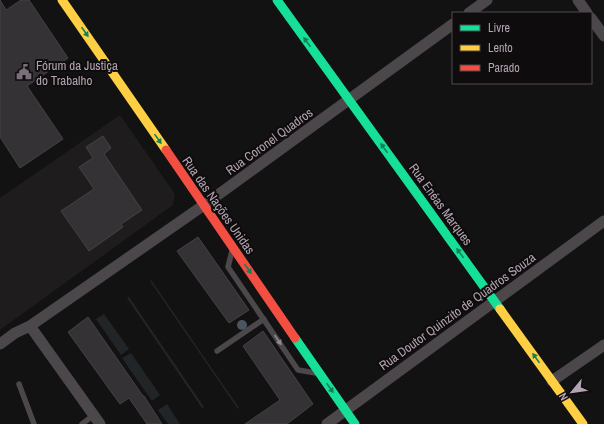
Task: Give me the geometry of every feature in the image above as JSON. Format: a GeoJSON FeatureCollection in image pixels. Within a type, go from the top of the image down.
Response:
{"type":"FeatureCollection","features":[{"type":"Feature","properties":{"kind":"street","name":"Rua das Nações Unidas"},"geometry":{"type":"LineString","coordinates":[[62,0],[355,424]]}},
{"type":"Feature","properties":{"kind":"street","name":"Rua Enéas Marques"},"geometry":{"type":"LineString","coordinates":[[277,0],[583,424]]}},
{"type":"Feature","properties":{"kind":"street"},"geometry":{"type":"LineString","coordinates":[[470,12],[487,0]]}},
{"type":"Feature","properties":{"kind":"street"},"geometry":{"type":"LineString","coordinates":[[578,0],[586,12]]}},
{"type":"Feature","properties":{"kind":"street"},"geometry":{"type":"LineString","coordinates":[[592,19],[604,36]]}},
{"type":"Feature","properties":{"kind":"street","name":"Rua Coronel Quadros"},"geometry":{"type":"LineString","coordinates":[[0,344],[15,333],[30,326],[204,205],[452,25]]}},
{"type":"Feature","properties":{"kind":"street","name":"Rua Doutor Quinzito de Quadros Souza"},"geometry":{"type":"LineString","coordinates":[[327,424],[604,221]]}},
{"type":"Feature","properties":{"kind":"street"},"geometry":{"type":"LineString","coordinates":[[30,326],[97,420]]}},
{"type":"Feature","properties":{"kind":"street"},"geometry":{"type":"LineString","coordinates":[[552,381],[604,346]]}},
{"type":"Feature","properties":{"kind":"lane"},"geometry":{"type":"LineString","coordinates":[[232,247],[228,267],[298,370],[320,374]]}},
{"type":"Feature","properties":{"kind":"lane"},"geometry":{"type":"LineString","coordinates":[[217,352],[264,319]]}},
{"type":"Feature","properties":{"kind":"lane"},"geometry":{"type":"LineString","coordinates":[[19,384],[34,424]]}},
{"type":"Feature","properties":{"kind":"lane"},"geometry":{"type":"LineString","coordinates":[[82,424],[97,420]]}},
{"type":"Feature","properties":{"kind":"shaded area"},"geometry":{"type":"Polygon","coordinates":[[[120,115],[175,194],[173,205],[0,330],[0,198],[120,115]]]}},
{"type":"Feature","properties":{"kind":"shaded area"},"geometry":{"type":"Polygon","coordinates":[[[151,280],[239,408],[238,409],[150,281],[151,280]]]}},
{"type":"Feature","properties":{"kind":"shaded area"},"geometry":{"type":"Polygon","coordinates":[[[129,297],[204,407],[202,408],[127,298],[129,297]]]}},
{"type":"Feature","properties":{"kind":"shaded area"},"geometry":{"type":"Polygon","coordinates":[[[104,314],[129,349],[121,355],[96,319],[104,314]]]}},
{"type":"Feature","properties":{"kind":"shaded area"},"geometry":{"type":"Polygon","coordinates":[[[131,353],[160,395],[152,401],[122,358],[131,353]]]}},
{"type":"Feature","properties":{"kind":"shaded area"},"geometry":{"type":"Polygon","coordinates":[[[167,404],[180,424],[168,424],[158,410],[167,404]]]}},
{"type":"Feature","properties":{"kind":"building","name":"Fórum da Justiça do Trabalho"},"geometry":{"type":"Polygon","coordinates":[[[0,0],[6,10],[21,0],[29,0],[68,58],[27,86],[63,139],[20,168],[0,137],[0,0]]]}},
{"type":"Feature","properties":{"kind":"building"},"geometry":{"type":"Polygon","coordinates":[[[103,136],[111,148],[104,154],[142,210],[121,224],[123,227],[89,251],[61,211],[94,189],[79,167],[93,158],[86,147],[103,136]]]}},
{"type":"Feature","properties":{"kind":"building"},"geometry":{"type":"Polygon","coordinates":[[[198,237],[249,310],[229,323],[177,251],[198,237]]]}},
{"type":"Feature","properties":{"kind":"building"},"geometry":{"type":"Polygon","coordinates":[[[88,317],[162,424],[147,424],[129,398],[120,404],[68,332],[88,317]]]}},
{"type":"Feature","properties":{"kind":"building"},"geometry":{"type":"Polygon","coordinates":[[[263,331],[313,404],[287,424],[245,424],[280,400],[243,346],[263,331]]]}},
{"type":"Feature","properties":{"kind":"traffic: fast"},"geometry":{"type":"LineString","coordinates":[[277,0],[500,309]]}},
{"type":"Feature","properties":{"kind":"traffic: fast"},"geometry":{"type":"LineString","coordinates":[[295,338],[355,424]]}},
{"type":"Feature","properties":{"kind":"traffic: slow"},"geometry":{"type":"LineString","coordinates":[[62,0],[166,150]]}},
{"type":"Feature","properties":{"kind":"traffic: slow"},"geometry":{"type":"LineString","coordinates":[[500,309],[583,424]]}},
{"type":"Feature","properties":{"kind":"traffic: jam"},"geometry":{"type":"LineString","coordinates":[[166,150],[295,338]]}},
{"type":"Feature","properties":{"kind":"place","name":"Fórum da Justiça do Trabalho"},"geometry":{"type":"Point","coordinates":[24,72]}}]}
